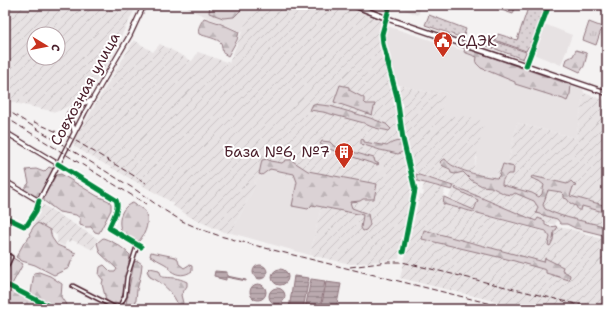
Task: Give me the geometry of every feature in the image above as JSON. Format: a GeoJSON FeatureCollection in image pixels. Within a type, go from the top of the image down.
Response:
{"type":"FeatureCollection","features":[{"type":"Feature","properties":{"kind":"main road","name":"Совхозная улица"},"geometry":{"type":"LineString","coordinates":[[39,201],[92,99],[130,35],[144,5]]}},
{"type":"Feature","properties":{"kind":"main road"},"geometry":{"type":"LineString","coordinates":[[353,5],[386,18],[607,93]]}},
{"type":"Feature","properties":{"kind":"main road"},"geometry":{"type":"LineString","coordinates":[[526,66],[549,5]]}},
{"type":"Feature","properties":{"kind":"main road"},"geometry":{"type":"LineString","coordinates":[[73,134],[74,128],[69,117],[70,111],[92,99]]}},
{"type":"Feature","properties":{"kind":"main road"},"geometry":{"type":"LineString","coordinates":[[71,121],[76,123],[80,121]]}},
{"type":"Feature","properties":{"kind":"main road"},"geometry":{"type":"LineString","coordinates":[[5,132],[58,164]]}},
{"type":"Feature","properties":{"kind":"main road"},"geometry":{"type":"LineString","coordinates":[[5,181],[39,201]]}},
{"type":"Feature","properties":{"kind":"street"},"geometry":{"type":"LineString","coordinates":[[390,5],[382,34],[383,44],[397,97],[402,135],[415,190],[402,252]]}},
{"type":"Feature","properties":{"kind":"street"},"geometry":{"type":"LineString","coordinates":[[58,164],[116,200],[117,208],[109,228],[141,247]]}},
{"type":"Feature","properties":{"kind":"street"},"geometry":{"type":"LineString","coordinates":[[5,217],[24,226],[29,223],[36,211],[39,201]]}},
{"type":"Feature","properties":{"kind":"street"},"geometry":{"type":"LineString","coordinates":[[73,286],[118,309],[125,296],[127,276],[137,246]]}},
{"type":"Feature","properties":{"kind":"street"},"geometry":{"type":"LineString","coordinates":[[5,254],[11,257],[5,270]]}},
{"type":"Feature","properties":{"kind":"street"},"geometry":{"type":"LineString","coordinates":[[5,284],[54,309]]}},
{"type":"Feature","properties":{"kind":"shaded area"},"geometry":{"type":"Polygon","coordinates":[[[5,5],[137,5],[108,62],[86,98],[56,112],[5,101],[5,5]]]}},
{"type":"Feature","properties":{"kind":"shaded area"},"geometry":{"type":"Polygon","coordinates":[[[189,5],[253,5],[242,32],[188,9],[189,5]]]}},
{"type":"Feature","properties":{"kind":"shaded area"},"geometry":{"type":"Polygon","coordinates":[[[253,5],[340,5],[381,20],[379,33],[396,100],[414,193],[399,259],[351,264],[310,255],[321,208],[294,202],[296,178],[270,170],[254,181],[255,185],[231,233],[223,232],[192,218],[173,206],[173,203],[75,147],[73,142],[134,40],[153,52],[160,44],[192,61],[198,52],[229,63],[253,5]]]}},
{"type":"Feature","properties":{"kind":"shaded area"},"geometry":{"type":"Polygon","coordinates":[[[392,5],[422,5],[418,15],[392,5]]]}},
{"type":"Feature","properties":{"kind":"shaded area"},"geometry":{"type":"Polygon","coordinates":[[[544,24],[572,35],[561,65],[533,54],[544,24]]]}},
{"type":"Feature","properties":{"kind":"shaded area"},"geometry":{"type":"Polygon","coordinates":[[[387,26],[583,89],[584,93],[576,138],[517,123],[508,164],[498,170],[496,177],[473,171],[477,157],[446,115],[445,117],[440,114],[444,96],[399,85],[395,82],[384,41],[387,26]]]}},
{"type":"Feature","properties":{"kind":"shaded area"},"geometry":{"type":"Polygon","coordinates":[[[399,85],[445,96],[440,114],[444,116],[450,113],[482,121],[484,123],[473,171],[496,177],[498,170],[508,164],[517,123],[576,138],[584,93],[607,101],[607,236],[581,230],[582,224],[557,218],[555,225],[536,221],[479,198],[473,210],[449,197],[454,185],[413,172],[406,137],[399,85]]]}},
{"type":"Feature","properties":{"kind":"shaded area"},"geometry":{"type":"Polygon","coordinates":[[[270,170],[296,178],[321,208],[310,255],[231,233],[255,185],[254,181],[270,170]]]}},
{"type":"Feature","properties":{"kind":"shaded area"},"geometry":{"type":"Polygon","coordinates":[[[424,184],[445,189],[442,204],[545,232],[557,227],[574,230],[607,241],[607,309],[527,309],[400,278],[420,195],[423,196],[424,191],[422,191],[424,184]]]}},
{"type":"Feature","properties":{"kind":"shaded area"},"geometry":{"type":"Polygon","coordinates":[[[42,204],[98,239],[93,250],[72,240],[70,242],[67,241],[64,246],[57,243],[57,235],[31,223],[42,204]]]}},
{"type":"Feature","properties":{"kind":"shaded area"},"geometry":{"type":"Polygon","coordinates":[[[260,265],[265,267],[267,272],[265,277],[260,279],[255,277],[253,272],[255,267],[260,265]]]}},
{"type":"Feature","properties":{"kind":"shaded area"},"geometry":{"type":"Polygon","coordinates":[[[277,269],[283,269],[288,274],[286,283],[283,285],[277,285],[272,280],[272,274],[277,269]]]}},
{"type":"Feature","properties":{"kind":"shaded area"},"geometry":{"type":"Polygon","coordinates":[[[215,271],[227,272],[227,276],[246,281],[226,277],[226,280],[218,278],[214,276],[215,271]]]}},
{"type":"Feature","properties":{"kind":"shaded area"},"geometry":{"type":"Polygon","coordinates":[[[294,276],[309,278],[303,309],[289,309],[294,276]]]}},
{"type":"Feature","properties":{"kind":"shaded area"},"geometry":{"type":"Polygon","coordinates":[[[311,279],[325,281],[320,309],[305,309],[311,279]]]}},
{"type":"Feature","properties":{"kind":"shaded area"},"geometry":{"type":"Polygon","coordinates":[[[326,282],[341,284],[336,309],[321,309],[326,282]]]}},
{"type":"Feature","properties":{"kind":"shaded area"},"geometry":{"type":"Polygon","coordinates":[[[255,284],[261,284],[266,289],[264,298],[261,300],[255,300],[250,295],[250,289],[255,284]]]}},
{"type":"Feature","properties":{"kind":"shaded area"},"geometry":{"type":"Polygon","coordinates":[[[274,288],[280,288],[285,293],[283,302],[280,304],[274,304],[269,299],[269,293],[274,288]]]}},
{"type":"Feature","properties":{"kind":"green space"},"geometry":{"type":"Polygon","coordinates":[[[210,5],[246,5],[234,17],[223,18],[209,13],[210,5]]]}},
{"type":"Feature","properties":{"kind":"green space"},"geometry":{"type":"Polygon","coordinates":[[[487,5],[516,5],[513,14],[487,5]]]}},
{"type":"Feature","properties":{"kind":"green space"},"geometry":{"type":"Polygon","coordinates":[[[529,5],[545,6],[530,46],[526,51],[492,39],[493,37],[496,38],[498,34],[517,40],[529,5]]]}},
{"type":"Feature","properties":{"kind":"green space"},"geometry":{"type":"Polygon","coordinates":[[[429,15],[466,29],[463,38],[425,25],[429,15]]]}},
{"type":"Feature","properties":{"kind":"green space"},"geometry":{"type":"Polygon","coordinates":[[[204,18],[239,32],[237,40],[228,56],[223,53],[220,42],[199,34],[199,28],[204,18]]]}},
{"type":"Feature","properties":{"kind":"green space"},"geometry":{"type":"Polygon","coordinates":[[[589,22],[602,27],[596,45],[583,40],[589,22]]]}},
{"type":"Feature","properties":{"kind":"green space"},"geometry":{"type":"Polygon","coordinates":[[[481,38],[526,52],[523,59],[479,43],[481,38]]]}},
{"type":"Feature","properties":{"kind":"green space"},"geometry":{"type":"Polygon","coordinates":[[[465,48],[571,85],[570,94],[567,101],[515,84],[515,82],[481,68],[476,63],[477,57],[464,52],[465,48]]]}},
{"type":"Feature","properties":{"kind":"green space"},"geometry":{"type":"Polygon","coordinates":[[[576,50],[586,53],[587,55],[584,66],[580,72],[565,65],[567,59],[573,56],[576,50]]]}},
{"type":"Feature","properties":{"kind":"green space"},"geometry":{"type":"Polygon","coordinates":[[[340,85],[349,87],[349,90],[364,98],[364,102],[366,104],[375,104],[372,115],[334,102],[340,85]]]}},
{"type":"Feature","properties":{"kind":"green space"},"geometry":{"type":"Polygon","coordinates":[[[313,104],[330,106],[370,118],[386,124],[391,129],[389,131],[379,129],[364,123],[310,110],[313,104]]]}},
{"type":"Feature","properties":{"kind":"green space"},"geometry":{"type":"Polygon","coordinates":[[[361,139],[364,140],[364,142],[387,146],[394,142],[402,142],[404,151],[398,154],[380,150],[361,144],[361,139]]]}},
{"type":"Feature","properties":{"kind":"green space"},"geometry":{"type":"Polygon","coordinates":[[[322,141],[330,142],[335,147],[374,158],[375,162],[379,164],[377,165],[332,150],[320,144],[322,141]]]}},
{"type":"Feature","properties":{"kind":"green space"},"geometry":{"type":"Polygon","coordinates":[[[267,159],[282,163],[286,160],[291,160],[308,171],[377,184],[374,199],[363,199],[360,201],[350,202],[352,208],[368,214],[370,225],[363,231],[361,228],[363,215],[312,205],[308,209],[292,206],[297,182],[294,174],[270,169],[262,175],[259,174],[262,160],[267,159]]]}},
{"type":"Feature","properties":{"kind":"green space"},"geometry":{"type":"Polygon","coordinates":[[[445,159],[461,170],[497,178],[503,164],[514,167],[513,174],[508,174],[505,176],[502,185],[532,193],[539,197],[542,194],[544,185],[531,178],[532,176],[567,184],[571,181],[576,186],[573,187],[570,196],[607,206],[607,213],[582,206],[581,210],[578,210],[576,206],[564,198],[564,195],[561,192],[548,190],[543,205],[545,209],[568,218],[607,227],[607,236],[575,228],[567,224],[561,224],[557,219],[536,213],[538,207],[534,201],[515,193],[512,195],[505,194],[491,187],[482,186],[471,180],[463,172],[455,174],[451,173],[450,169],[443,166],[440,162],[445,159]]]}},
{"type":"Feature","properties":{"kind":"green space"},"geometry":{"type":"Polygon","coordinates":[[[49,167],[54,169],[39,197],[34,197],[23,190],[29,183],[26,170],[36,169],[44,172],[49,167]]]}},
{"type":"Feature","properties":{"kind":"green space"},"geometry":{"type":"Polygon","coordinates":[[[61,174],[97,196],[109,201],[111,204],[111,210],[99,233],[95,232],[91,227],[80,225],[80,218],[76,215],[59,212],[44,201],[44,197],[56,175],[61,174]]]}},
{"type":"Feature","properties":{"kind":"green space"},"geometry":{"type":"Polygon","coordinates":[[[416,174],[454,186],[452,190],[417,181],[416,174]]]}},
{"type":"Feature","properties":{"kind":"green space"},"geometry":{"type":"Polygon","coordinates":[[[456,187],[536,221],[538,218],[545,221],[545,225],[550,227],[556,226],[557,229],[554,231],[553,240],[550,246],[548,245],[550,237],[546,231],[443,204],[444,197],[474,210],[478,200],[455,189],[456,187]]]}},
{"type":"Feature","properties":{"kind":"green space"},"geometry":{"type":"Polygon","coordinates":[[[133,203],[145,211],[147,219],[144,234],[139,241],[131,240],[121,231],[120,217],[127,206],[133,203]]]}},
{"type":"Feature","properties":{"kind":"green space"},"geometry":{"type":"Polygon","coordinates":[[[38,223],[50,230],[52,238],[57,245],[76,253],[69,268],[54,275],[16,257],[25,241],[27,241],[34,226],[38,223]]]}},
{"type":"Feature","properties":{"kind":"green space"},"geometry":{"type":"Polygon","coordinates":[[[424,230],[544,262],[545,258],[563,267],[562,270],[570,275],[569,280],[546,273],[546,270],[511,260],[422,239],[424,230]]]}},
{"type":"Feature","properties":{"kind":"green space"},"geometry":{"type":"Polygon","coordinates":[[[103,238],[118,245],[130,255],[125,288],[119,306],[115,307],[106,300],[102,284],[103,280],[99,275],[100,267],[104,265],[111,272],[115,272],[117,269],[100,253],[97,243],[103,238]]]}},
{"type":"Feature","properties":{"kind":"green space"},"geometry":{"type":"Polygon","coordinates":[[[151,252],[175,257],[178,259],[179,264],[184,268],[189,265],[192,266],[192,271],[182,275],[176,274],[171,271],[168,266],[150,256],[151,252]]]}},
{"type":"Feature","properties":{"kind":"green space"},"geometry":{"type":"Polygon","coordinates":[[[13,258],[23,264],[11,286],[5,282],[5,273],[13,258]]]}},
{"type":"Feature","properties":{"kind":"green space"},"geometry":{"type":"Polygon","coordinates":[[[138,261],[142,264],[135,309],[125,309],[134,262],[138,261]]]}},
{"type":"Feature","properties":{"kind":"green space"},"geometry":{"type":"Polygon","coordinates":[[[150,268],[159,270],[162,277],[177,278],[187,282],[187,286],[181,295],[183,303],[181,306],[178,305],[167,288],[150,277],[147,271],[150,268]]]}},
{"type":"Feature","properties":{"kind":"green space"},"geometry":{"type":"Polygon","coordinates":[[[39,272],[50,276],[62,284],[61,297],[67,306],[66,309],[56,308],[47,304],[31,293],[34,273],[39,272]]]}},
{"type":"Feature","properties":{"kind":"green space"},"geometry":{"type":"Polygon","coordinates":[[[5,285],[39,303],[37,309],[17,309],[5,306],[5,285]]]}},
{"type":"Feature","properties":{"kind":"railway"},"geometry":{"type":"LineString","coordinates":[[5,109],[136,190],[164,210],[182,221],[200,229],[269,249],[512,309]]}},
{"type":"Feature","properties":{"kind":"railway"},"geometry":{"type":"LineString","coordinates":[[5,117],[146,204]]}},
{"type":"Feature","properties":{"kind":"railway"},"geometry":{"type":"LineString","coordinates":[[34,122],[71,138],[146,183]]}},
{"type":"Feature","properties":{"kind":"railway"},"geometry":{"type":"LineString","coordinates":[[350,267],[388,262],[402,262],[593,308]]}},
{"type":"Feature","properties":{"kind":"cycle path"},"geometry":{"type":"LineString","coordinates":[[390,5],[382,34],[383,44],[397,97],[403,139],[415,190],[403,252]]}},
{"type":"Feature","properties":{"kind":"cycle path"},"geometry":{"type":"LineString","coordinates":[[526,66],[549,5]]}},
{"type":"Feature","properties":{"kind":"cycle path"},"geometry":{"type":"LineString","coordinates":[[58,164],[116,200],[117,207],[109,228],[141,247]]}},
{"type":"Feature","properties":{"kind":"cycle path"},"geometry":{"type":"LineString","coordinates":[[5,217],[24,226],[27,225],[36,211],[39,201]]}},
{"type":"Feature","properties":{"kind":"cycle path"},"geometry":{"type":"LineString","coordinates":[[5,284],[54,309]]}},
{"type":"Feature","properties":{"kind":"place","name":"СДЭК"},"geometry":{"type":"Point","coordinates":[443,58]}},
{"type":"Feature","properties":{"kind":"place","name":"База №6, №7"},"geometry":{"type":"Point","coordinates":[344,169]}}]}
